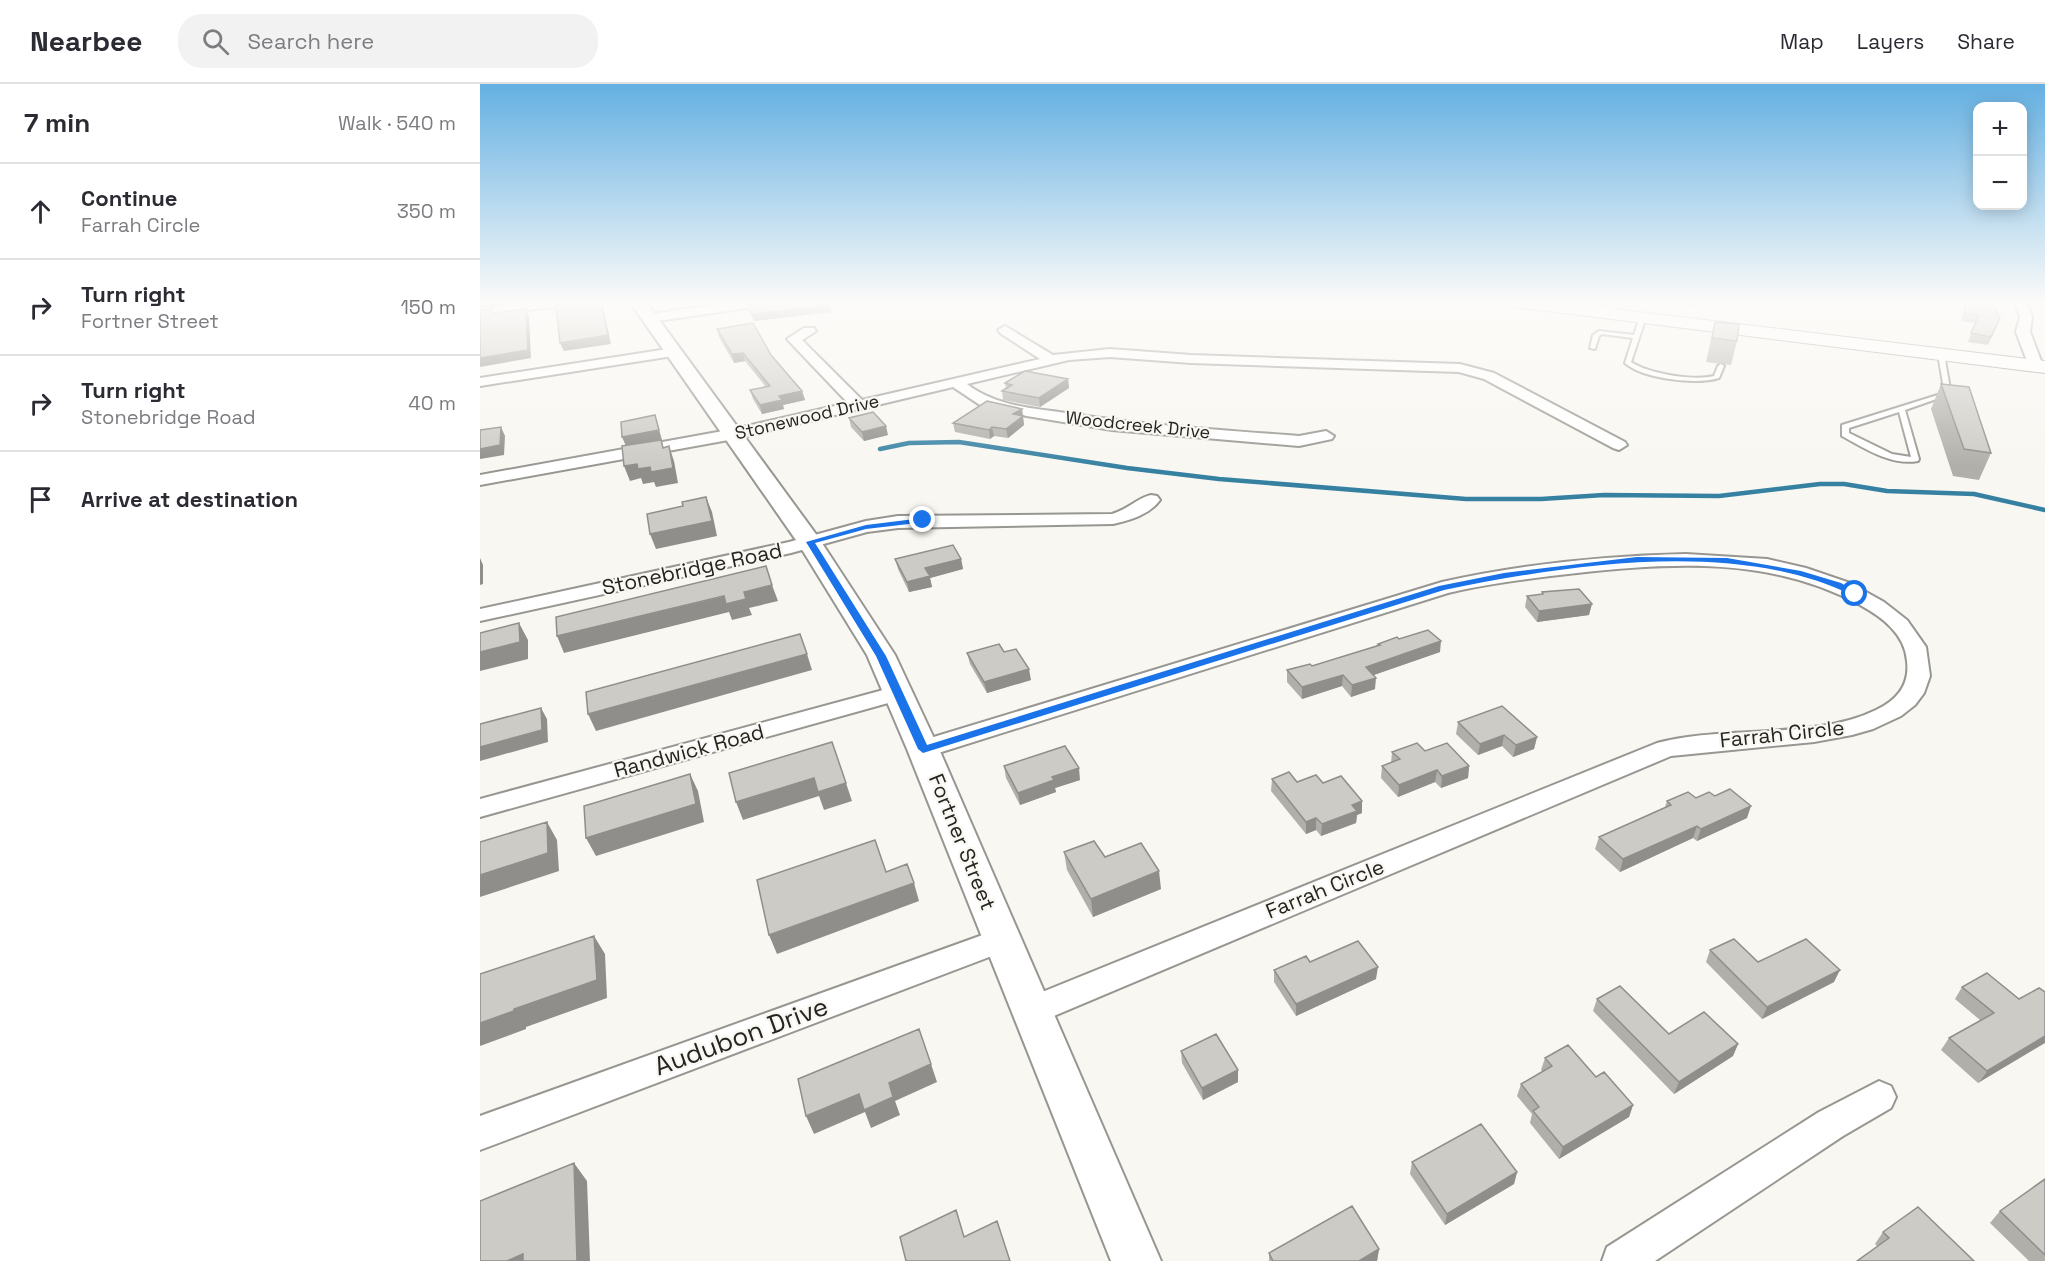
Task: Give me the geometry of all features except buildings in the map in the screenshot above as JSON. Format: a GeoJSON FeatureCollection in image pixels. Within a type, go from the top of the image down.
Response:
{"type":"FeatureCollection","features":[{"type":"Feature","properties":{"kind":"main road"},"geometry":{"type":"LineString","coordinates":[[1965,357],[2040,366]]}},
{"type":"Feature","properties":{"kind":"street"},"geometry":{"type":"LineString","coordinates":[[480,382],[642,357]]}},
{"type":"Feature","properties":{"kind":"street","name":"Fortner Street"},"geometry":{"type":"LineString","coordinates":[[678,357],[810,542],[876,646],[923,749],[1136,1261]]}},
{"type":"Feature","properties":{"kind":"street"},"geometry":{"type":"LineString","coordinates":[[812,357],[859,405]]}},
{"type":"Feature","properties":{"kind":"street"},"geometry":{"type":"LineString","coordinates":[[1045,357],[1050,360]]}},
{"type":"Feature","properties":{"kind":"street","name":"Stonewood Drive"},"geometry":{"type":"LineString","coordinates":[[480,480],[734,434],[1068,357]]}},
{"type":"Feature","properties":{"kind":"street","name":"Stonewood Drive"},"geometry":{"type":"LineString","coordinates":[[1156,357],[1461,368],[1489,376],[1619,445]]}},
{"type":"Feature","properties":{"kind":"street","name":"Woodcreek Drive"},"geometry":{"type":"LineString","coordinates":[[956,383],[970,394],[1000,407],[1112,425],[1299,441],[1326,436]]}},
{"type":"Feature","properties":{"kind":"street","name":"Stonebridge Road"},"geometry":{"type":"LineString","coordinates":[[480,615],[810,542],[866,527],[906,521],[1113,519],[1133,513],[1151,500]]}},
{"type":"Feature","properties":{"kind":"street","name":"Farrah Circle"},"geometry":{"type":"LineString","coordinates":[[923,749],[1442,588],[1504,576],[1637,559],[1727,561],[1775,568],[1822,579],[1855,594],[1892,617],[1906,630],[1914,643],[1919,656],[1920,671],[1914,690],[1907,701],[1876,719],[1827,733],[1700,743],[1666,748],[1031,1011]]}},
{"type":"Feature","properties":{"kind":"street","name":"Randwick Road"},"geometry":{"type":"LineString","coordinates":[[480,808],[898,693]]}},
{"type":"Feature","properties":{"kind":"street","name":"Audubon Drive"},"geometry":{"type":"LineString","coordinates":[[480,1133],[1002,940]]}},
{"type":"Feature","properties":{"kind":"street"},"geometry":{"type":"LineString","coordinates":[[1621,1261],[1831,1124],[1879,1097]]}},
{"type":"Feature","properties":{"kind":"lane"},"geometry":{"type":"LineString","coordinates":[[1630,357],[1628,363],[1643,371],[1710,379],[1717,377],[1721,366]]}},
{"type":"Feature","properties":{"kind":"lane"},"geometry":{"type":"LineString","coordinates":[[1902,410],[1915,459],[1893,457],[1845,434],[1845,427],[1943,395],[1947,390],[1941,357]]}},
{"type":"Feature","properties":{"kind":"waterway"},"geometry":{"type":"LineString","coordinates":[[880,449],[909,443],[959,442],[1127,468],[1219,479],[1466,499],[1541,499],[1604,495],[1719,496],[1820,484],[1844,484],[1887,491],[1974,494],[2045,510]]}},
{"type":"Feature","properties":{"kind":"route"},"geometry":{"type":"LineString","coordinates":[[923,520],[866,527],[810,542],[881,656],[923,749],[1442,588],[1504,576],[1637,559],[1727,561],[1764,566],[1822,579],[1855,594]]}}]}
